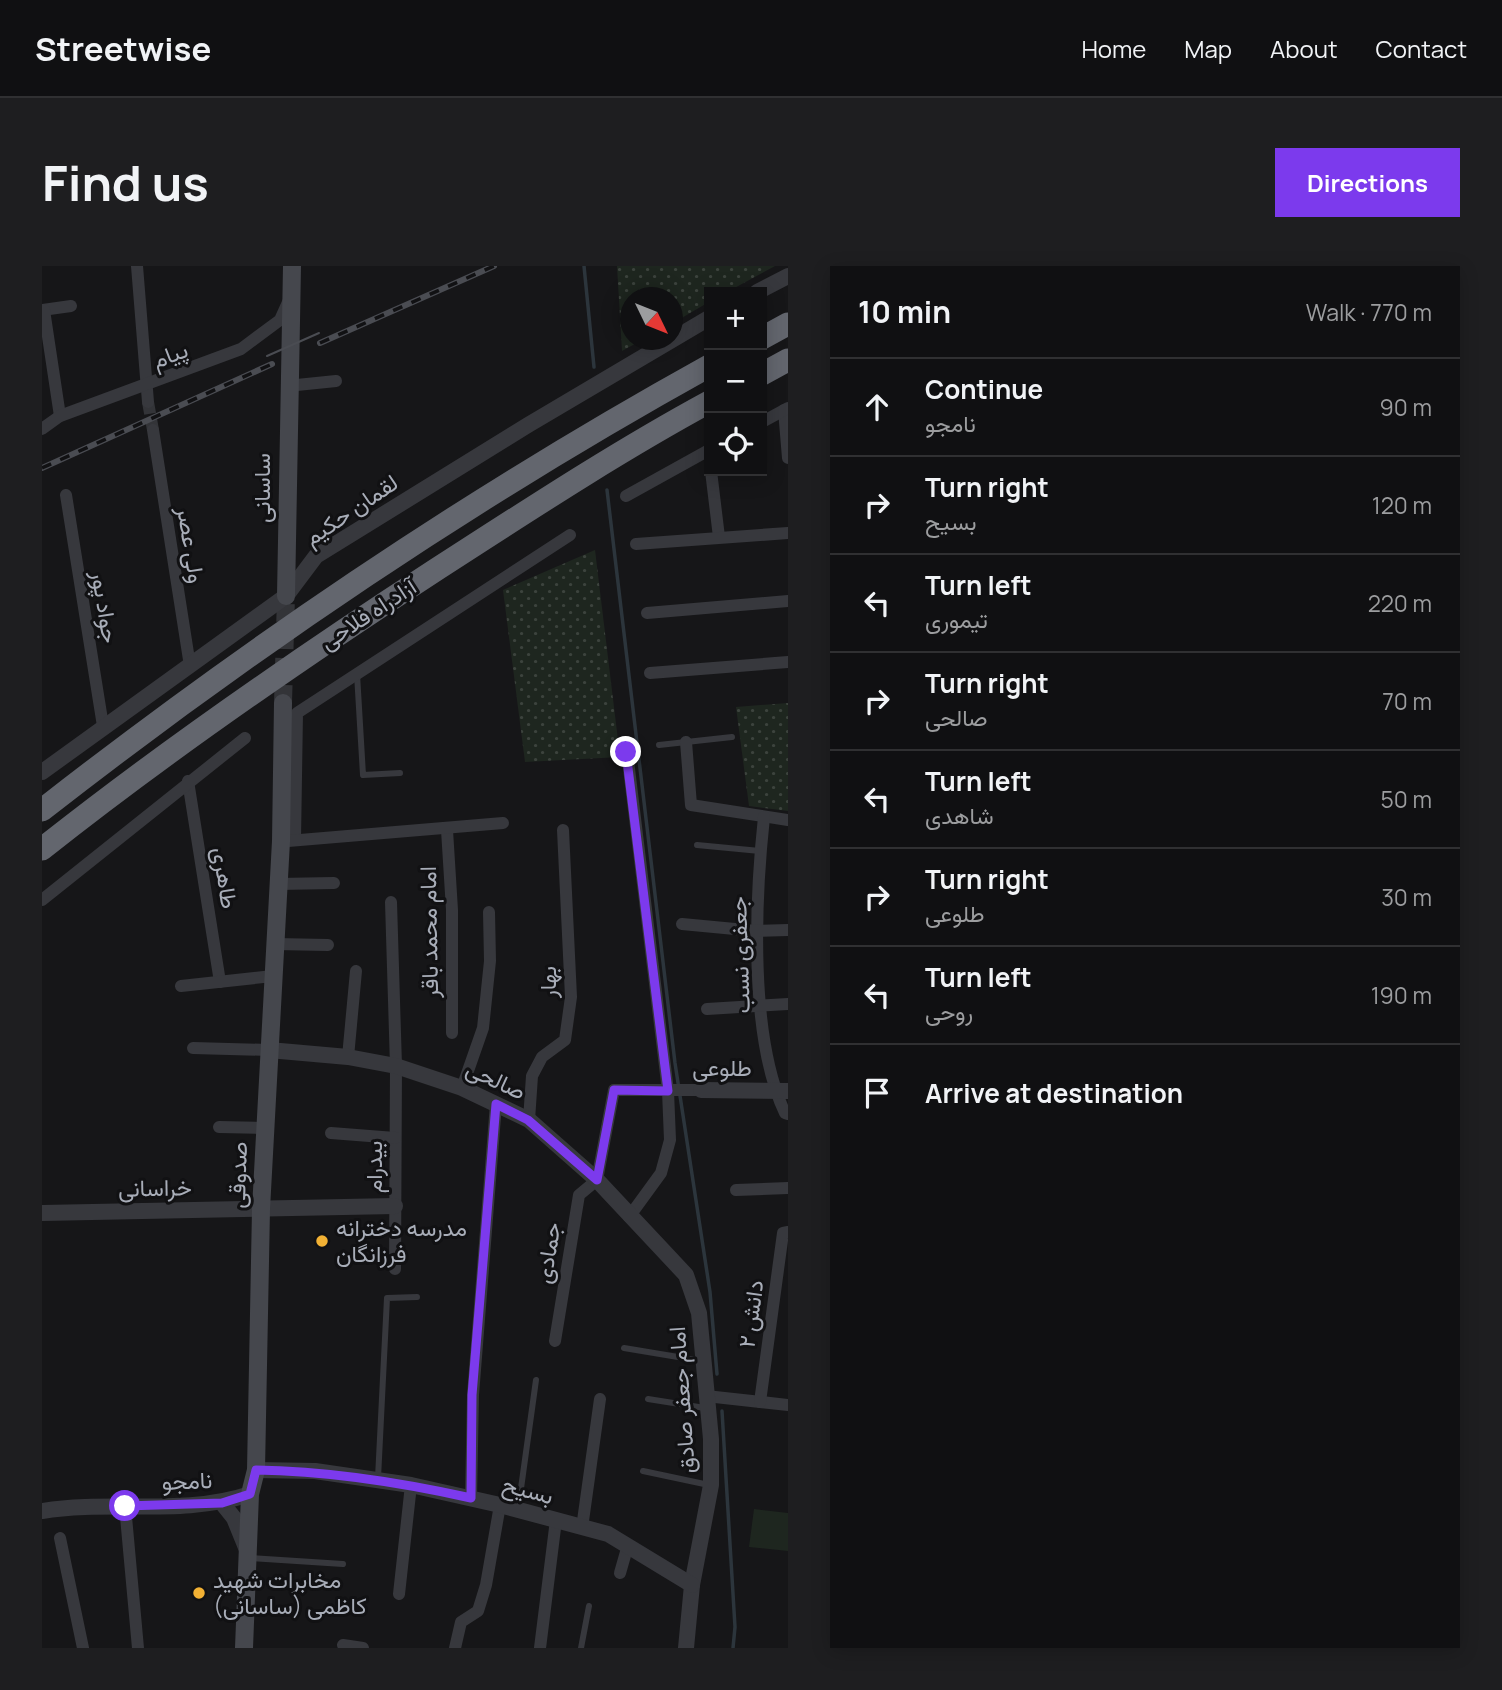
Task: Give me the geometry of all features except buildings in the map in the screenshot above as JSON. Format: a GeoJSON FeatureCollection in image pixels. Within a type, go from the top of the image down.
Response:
{"type":"FeatureCollection","features":[{"type":"Feature","properties":{"kind":"highway"},"geometry":{"type":"LineString","coordinates":[[767,335],[788,324]]}},
{"type":"Feature","properties":{"kind":"highway"},"geometry":{"type":"LineString","coordinates":[[767,371],[788,360]]}},
{"type":"Feature","properties":{"kind":"highway","name":"آزادراه فلاحی"},"geometry":{"type":"LineString","coordinates":[[42,810],[119,750],[348,588],[636,406],[704,369]]}},
{"type":"Feature","properties":{"kind":"highway","name":"آزادراه فلاحی"},"geometry":{"type":"LineString","coordinates":[[42,849],[123,784],[277,673],[497,530],[704,405]]}},
{"type":"Feature","properties":{"kind":"main road"},"geometry":{"type":"LineString","coordinates":[[292,266],[292,294]]}},
{"type":"Feature","properties":{"kind":"main road","name":"ساسانی"},"geometry":{"type":"LineString","coordinates":[[286,596],[288,383],[292,294]]}},
{"type":"Feature","properties":{"kind":"main road","name":"صدوقی"},"geometry":{"type":"LineString","coordinates":[[244,1648],[250,1494],[256,1470],[264,1128],[278,884],[288,841],[283,703]]}},
{"type":"Feature","properties":{"kind":"street"},"geometry":{"type":"LineString","coordinates":[[137,266],[148,402]]}},
{"type":"Feature","properties":{"kind":"street"},"geometry":{"type":"LineString","coordinates":[[767,287],[788,276]]}},
{"type":"Feature","properties":{"kind":"street","name":"پیام"},"geometry":{"type":"LineString","coordinates":[[42,429],[60,416],[241,349],[281,320],[292,294]]}},
{"type":"Feature","properties":{"kind":"street"},"geometry":{"type":"LineString","coordinates":[[60,416],[43,310],[71,306]]}},
{"type":"Feature","properties":{"kind":"street","name":"لقمان حکیم"},"geometry":{"type":"LineString","coordinates":[[42,772],[286,596],[316,556],[528,425],[704,321]]}},
{"type":"Feature","properties":{"kind":"street"},"geometry":{"type":"LineString","coordinates":[[288,383],[336,381]]}},
{"type":"Feature","properties":{"kind":"street"},"geometry":{"type":"LineString","coordinates":[[767,419],[786,409],[788,458]]}},
{"type":"Feature","properties":{"kind":"street","name":"ولی عصر"},"geometry":{"type":"LineString","coordinates":[[153,430],[190,666]]}},
{"type":"Feature","properties":{"kind":"street"},"geometry":{"type":"LineString","coordinates":[[626,496],[704,454]]}},
{"type":"Feature","properties":{"kind":"street"},"geometry":{"type":"LineString","coordinates":[[712,476],[719,537]]}},
{"type":"Feature","properties":{"kind":"street","name":"جواد پور"},"geometry":{"type":"LineString","coordinates":[[66,495],[103,726]]}},
{"type":"Feature","properties":{"kind":"street"},"geometry":{"type":"LineString","coordinates":[[636,544],[788,533]]}},
{"type":"Feature","properties":{"kind":"street"},"geometry":{"type":"LineString","coordinates":[[503,823],[447,830],[288,841],[297,713],[570,535]]}},
{"type":"Feature","properties":{"kind":"street"},"geometry":{"type":"LineString","coordinates":[[648,613],[788,601]]}},
{"type":"Feature","properties":{"kind":"street"},"geometry":{"type":"LineString","coordinates":[[650,673],[788,662]]}},
{"type":"Feature","properties":{"kind":"street"},"geometry":{"type":"LineString","coordinates":[[42,900],[245,738]]}},
{"type":"Feature","properties":{"kind":"street"},"geometry":{"type":"LineString","coordinates":[[686,742],[691,805],[788,820]]}},
{"type":"Feature","properties":{"kind":"street"},"geometry":{"type":"LineString","coordinates":[[626,752],[668,1091],[670,1140],[661,1172],[629,1217]]}},
{"type":"Feature","properties":{"kind":"street","name":"طاهری"},"geometry":{"type":"LineString","coordinates":[[188,781],[220,982]]}},
{"type":"Feature","properties":{"kind":"street","name":"جعفری نسب"},"geometry":{"type":"LineString","coordinates":[[764,817],[757,931],[761,1008],[781,1091]]}},
{"type":"Feature","properties":{"kind":"street","name":"امام محمد باقر"},"geometry":{"type":"LineString","coordinates":[[447,830],[452,910],[452,1033]]}},
{"type":"Feature","properties":{"kind":"street","name":"بهار"},"geometry":{"type":"LineString","coordinates":[[528,1120],[532,1076],[542,1057],[565,1040],[571,997],[563,830]]}},
{"type":"Feature","properties":{"kind":"street"},"geometry":{"type":"LineString","coordinates":[[278,884],[334,883]]}},
{"type":"Feature","properties":{"kind":"street","name":"بیدرام"},"geometry":{"type":"LineString","coordinates":[[391,902],[396,1066],[395,1269]]}},
{"type":"Feature","properties":{"kind":"street"},"geometry":{"type":"LineString","coordinates":[[462,1088],[483,1027],[490,961],[489,912]]}},
{"type":"Feature","properties":{"kind":"street"},"geometry":{"type":"LineString","coordinates":[[682,924],[757,931],[788,930]]}},
{"type":"Feature","properties":{"kind":"street"},"geometry":{"type":"LineString","coordinates":[[275,944],[328,945]]}},
{"type":"Feature","properties":{"kind":"street"},"geometry":{"type":"LineString","coordinates":[[348,1057],[356,971]]}},
{"type":"Feature","properties":{"kind":"street"},"geometry":{"type":"LineString","coordinates":[[181,986],[273,976]]}},
{"type":"Feature","properties":{"kind":"street"},"geometry":{"type":"LineString","coordinates":[[707,1009],[761,1008],[788,1004]]}},
{"type":"Feature","properties":{"kind":"street"},"geometry":{"type":"LineString","coordinates":[[193,1048],[269,1050]]}},
{"type":"Feature","properties":{"kind":"street","name":"صالحی"},"geometry":{"type":"LineString","coordinates":[[269,1050],[348,1057],[396,1066],[462,1088],[528,1120],[597,1180],[686,1275]]}},
{"type":"Feature","properties":{"kind":"street","name":"طلوعی"},"geometry":{"type":"LineString","coordinates":[[597,1180],[614,1090],[781,1091]]}},
{"type":"Feature","properties":{"kind":"street"},"geometry":{"type":"LineString","coordinates":[[781,1091],[785,1113],[788,1114]]}},
{"type":"Feature","properties":{"kind":"street"},"geometry":{"type":"LineString","coordinates":[[471,1498],[472,1395],[496,1104]]}},
{"type":"Feature","properties":{"kind":"street"},"geometry":{"type":"LineString","coordinates":[[219,1127],[264,1128]]}},
{"type":"Feature","properties":{"kind":"street"},"geometry":{"type":"LineString","coordinates":[[331,1133],[395,1138]]}},
{"type":"Feature","properties":{"kind":"street","name":"جمادی"},"geometry":{"type":"LineString","coordinates":[[555,1341],[579,1195],[597,1180]]}},
{"type":"Feature","properties":{"kind":"street"},"geometry":{"type":"LineString","coordinates":[[736,1190],[788,1188]]}},
{"type":"Feature","properties":{"kind":"street","name":"خراسانی"},"geometry":{"type":"LineString","coordinates":[[42,1213],[395,1206]]}},
{"type":"Feature","properties":{"kind":"street","name":"دانش ۲"},"geometry":{"type":"LineString","coordinates":[[760,1402],[785,1233]]}},
{"type":"Feature","properties":{"kind":"street","name":"امام جعفر صادق"},"geometry":{"type":"LineString","coordinates":[[684,1648],[692,1585],[711,1485],[699,1313],[686,1275]]}},
{"type":"Feature","properties":{"kind":"street"},"geometry":{"type":"LineString","coordinates":[[582,1528],[600,1399]]}},
{"type":"Feature","properties":{"kind":"street"},"geometry":{"type":"LineString","coordinates":[[706,1402],[788,1405]]}},
{"type":"Feature","properties":{"kind":"street","name":"بسیح"},"geometry":{"type":"LineString","coordinates":[[256,1470],[314,1471],[378,1480],[500,1505],[608,1534],[692,1585]]}},
{"type":"Feature","properties":{"kind":"street"},"geometry":{"type":"LineString","coordinates":[[399,1594],[411,1485]]}},
{"type":"Feature","properties":{"kind":"street","name":"نامجو"},"geometry":{"type":"LineString","coordinates":[[42,1511],[222,1503],[250,1494]]}},
{"type":"Feature","properties":{"kind":"street"},"geometry":{"type":"LineString","coordinates":[[222,1503],[234,1518],[247,1554]]}},
{"type":"Feature","properties":{"kind":"street"},"geometry":{"type":"LineString","coordinates":[[455,1648],[461,1622],[478,1611],[486,1585],[500,1505]]}},
{"type":"Feature","properties":{"kind":"street"},"geometry":{"type":"LineString","coordinates":[[125,1506],[138,1648]]}},
{"type":"Feature","properties":{"kind":"street"},"geometry":{"type":"LineString","coordinates":[[540,1648],[556,1520]]}},
{"type":"Feature","properties":{"kind":"street"},"geometry":{"type":"LineString","coordinates":[[60,1538],[83,1648]]}},
{"type":"Feature","properties":{"kind":"street"},"geometry":{"type":"LineString","coordinates":[[620,1573],[628,1545]]}},
{"type":"Feature","properties":{"kind":"street"},"geometry":{"type":"LineString","coordinates":[[343,1646],[363,1648]]}},
{"type":"Feature","properties":{"kind":"lane"},"geometry":{"type":"LineString","coordinates":[[357,674],[363,775],[400,773]]}},
{"type":"Feature","properties":{"kind":"lane"},"geometry":{"type":"LineString","coordinates":[[659,745],[732,737]]}},
{"type":"Feature","properties":{"kind":"lane"},"geometry":{"type":"LineString","coordinates":[[697,845],[760,851]]}},
{"type":"Feature","properties":{"kind":"lane"},"geometry":{"type":"LineString","coordinates":[[378,1480],[387,1298],[417,1297]]}},
{"type":"Feature","properties":{"kind":"lane"},"geometry":{"type":"LineString","coordinates":[[624,1348],[704,1362]]}},
{"type":"Feature","properties":{"kind":"lane"},"geometry":{"type":"LineString","coordinates":[[518,1511],[536,1380]]}},
{"type":"Feature","properties":{"kind":"lane"},"geometry":{"type":"LineString","coordinates":[[648,1399],[706,1402]]}},
{"type":"Feature","properties":{"kind":"lane"},"geometry":{"type":"LineString","coordinates":[[643,1471],[711,1485]]}},
{"type":"Feature","properties":{"kind":"lane"},"geometry":{"type":"LineString","coordinates":[[247,1554],[343,1564]]}},
{"type":"Feature","properties":{"kind":"lane"},"geometry":{"type":"LineString","coordinates":[[582,1648],[589,1606]]}},
{"type":"Feature","properties":{"kind":"shaded area"},"geometry":{"type":"Polygon","coordinates":[[[617,266],[775,266],[736,287],[704,287],[704,305],[683,317],[683,287],[620,287],[620,317],[617,266]]]}},
{"type":"Feature","properties":{"kind":"shaded area"},"geometry":{"type":"Polygon","coordinates":[[[595,550],[620,757],[525,762],[503,590],[595,550]]]}},
{"type":"Feature","properties":{"kind":"shaded area"},"geometry":{"type":"Polygon","coordinates":[[[788,703],[788,811],[749,806],[736,707],[788,703]]]}},
{"type":"Feature","properties":{"kind":"shaded area"},"geometry":{"type":"Polygon","coordinates":[[[754,1509],[788,1513],[788,1551],[749,1547],[754,1509]]]}},
{"type":"Feature","properties":{"kind":"waterway"},"geometry":{"type":"LineString","coordinates":[[584,266],[594,367]]}},
{"type":"Feature","properties":{"kind":"waterway"},"geometry":{"type":"LineString","coordinates":[[607,490],[675,1063],[710,1292],[717,1374]]}},
{"type":"Feature","properties":{"kind":"waterway"},"geometry":{"type":"LineString","coordinates":[[722,1411],[735,1627],[733,1648]]}},
{"type":"Feature","properties":{"kind":"tunnel"},"geometry":{"type":"LineString","coordinates":[[148,402],[153,430]]}},
{"type":"Feature","properties":{"kind":"tunnel"},"geometry":{"type":"LineString","coordinates":[[283,703],[286,596]]}},
{"type":"Feature","properties":{"kind":"tram line"},"geometry":{"type":"LineString","coordinates":[[267,356],[319,333]]}},
{"type":"Feature","properties":{"kind":"railway"},"geometry":{"type":"LineString","coordinates":[[320,343],[494,266]]}},
{"type":"Feature","properties":{"kind":"railway"},"geometry":{"type":"LineString","coordinates":[[42,468],[272,364]]}},
{"type":"Feature","properties":{"kind":"place","name":"مدرسه دخترانه فرزانگان"},"geometry":{"type":"Point","coordinates":[322,1241]}},
{"type":"Feature","properties":{"kind":"place","name":"مخابرات شهید کاظمی (ساسانی)"},"geometry":{"type":"Point","coordinates":[199,1593]}},
{"type":"Feature","properties":{"kind":"route"},"geometry":{"type":"LineString","coordinates":[[125,1506],[222,1503],[250,1494],[256,1470],[314,1471],[411,1485],[471,1498],[472,1395],[496,1104],[528,1120],[597,1180],[614,1090],[668,1091],[626,752]]}}]}
